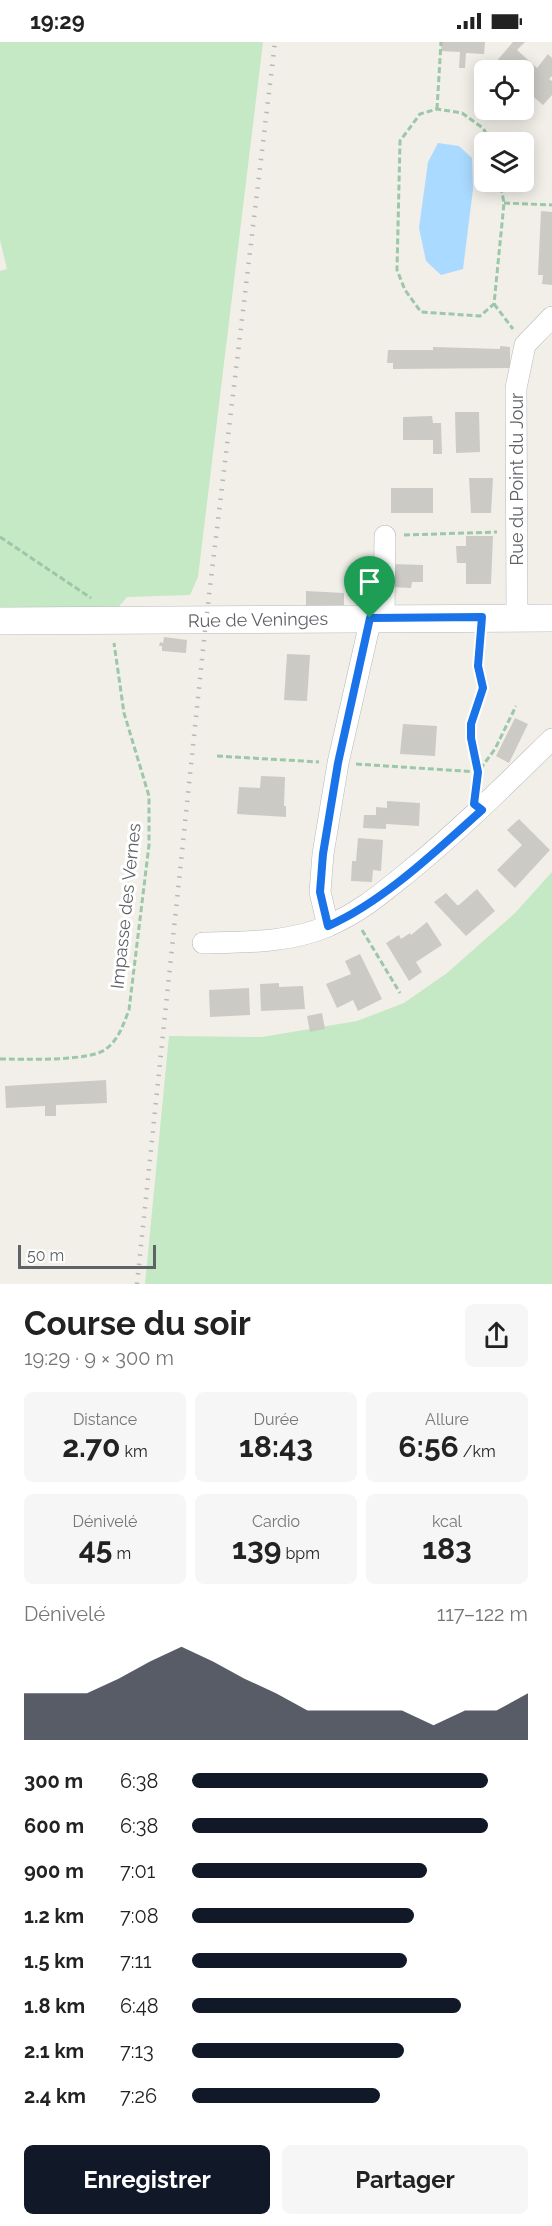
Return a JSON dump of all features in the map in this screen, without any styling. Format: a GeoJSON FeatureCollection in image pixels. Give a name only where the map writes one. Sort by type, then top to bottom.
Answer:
{"type":"FeatureCollection","features":[{"type":"Feature","properties":{"kind":"street"},"geometry":{"type":"LineString","coordinates":[[525,345],[552,317]]}},
{"type":"Feature","properties":{"kind":"street","name":"Rue du Point du Jour"},"geometry":{"type":"LineString","coordinates":[[518,617],[516,388],[525,345]]}},
{"type":"Feature","properties":{"kind":"street"},"geometry":{"type":"LineString","coordinates":[[328,926],[320,892],[323,854],[338,763],[377,618],[385,536]]}},
{"type":"Feature","properties":{"kind":"street","name":"Rue de Veninges"},"geometry":{"type":"LineString","coordinates":[[0,621],[552,618]]}},
{"type":"Feature","properties":{"kind":"street"},"geometry":{"type":"LineString","coordinates":[[202,943],[257,941],[308,934],[353,915],[446,842],[482,810],[552,739]]}},
{"type":"Feature","properties":{"kind":"path"},"geometry":{"type":"LineString","coordinates":[[436,109],[441,42]]}},
{"type":"Feature","properties":{"kind":"path"},"geometry":{"type":"LineString","coordinates":[[485,132],[462,113],[436,109],[420,114],[400,141],[397,270],[405,290],[421,312],[480,316],[494,304]]}},
{"type":"Feature","properties":{"kind":"path"},"geometry":{"type":"LineString","coordinates":[[502,192],[504,203],[494,304],[525,345]]}},
{"type":"Feature","properties":{"kind":"path"},"geometry":{"type":"LineString","coordinates":[[504,203],[552,205]]}},
{"type":"Feature","properties":{"kind":"path"},"geometry":{"type":"LineString","coordinates":[[385,536],[517,532]]}},
{"type":"Feature","properties":{"kind":"path"},"geometry":{"type":"LineString","coordinates":[[0,537],[100,604],[112,621]]}},
{"type":"Feature","properties":{"kind":"path"},"geometry":{"type":"LineString","coordinates":[[482,617],[478,666],[483,688],[471,731],[478,772],[474,804],[482,810]]}},
{"type":"Feature","properties":{"kind":"path","name":"Impasse des Vernes"},"geometry":{"type":"LineString","coordinates":[[0,1059],[86,1057],[104,1051],[119,1035],[129,1010],[149,845],[149,796],[124,713],[116,666],[112,621]]}},
{"type":"Feature","properties":{"kind":"path"},"geometry":{"type":"LineString","coordinates":[[478,772],[495,749],[516,706]]}},
{"type":"Feature","properties":{"kind":"path"},"geometry":{"type":"LineString","coordinates":[[217,756],[478,772]]}},
{"type":"Feature","properties":{"kind":"path"},"geometry":{"type":"LineString","coordinates":[[353,915],[400,993]]}},
{"type":"Feature","properties":{"kind":"green space"},"geometry":{"type":"Polygon","coordinates":[[[0,42],[263,42],[198,577],[190,595],[127,597],[115,611],[0,611],[0,271],[7,269],[0,240],[0,42]]]}},
{"type":"Feature","properties":{"kind":"green space"},"geometry":{"type":"Polygon","coordinates":[[[552,872],[552,1284],[145,1284],[169,1036],[262,1037],[357,1021],[404,1003],[447,973],[515,913],[552,872]]]}},
{"type":"Feature","properties":{"kind":"water"},"geometry":{"type":"Polygon","coordinates":[[[438,143],[459,146],[472,158],[473,189],[463,269],[441,275],[426,261],[419,228],[428,162],[438,143]]]}},
{"type":"Feature","properties":{"kind":"building"},"geometry":{"type":"Polygon","coordinates":[[[442,42],[485,42],[484,54],[466,53],[465,68],[459,68],[460,52],[441,51],[442,42]]]}},
{"type":"Feature","properties":{"kind":"building"},"geometry":{"type":"Polygon","coordinates":[[[513,42],[525,42],[517,50],[528,60],[498,60],[513,42]]]}},
{"type":"Feature","properties":{"kind":"building"},"geometry":{"type":"Polygon","coordinates":[[[548,54],[552,58],[552,76],[549,79],[552,81],[552,95],[543,105],[534,97],[534,65],[537,68],[548,54]]]}},
{"type":"Feature","properties":{"kind":"building"},"geometry":{"type":"Polygon","coordinates":[[[541,211],[552,212],[552,285],[542,284],[543,275],[538,275],[541,211]]]}},
{"type":"Feature","properties":{"kind":"building"},"geometry":{"type":"Polygon","coordinates":[[[500,346],[510,347],[510,368],[393,369],[393,363],[387,363],[388,350],[433,350],[433,347],[500,349],[500,346]]]}},
{"type":"Feature","properties":{"kind":"building"},"geometry":{"type":"Polygon","coordinates":[[[455,412],[479,412],[480,452],[456,453],[455,412]]]}},
{"type":"Feature","properties":{"kind":"building"},"geometry":{"type":"Polygon","coordinates":[[[432,416],[433,423],[441,423],[442,454],[433,454],[433,440],[403,440],[403,417],[432,416]]]}},
{"type":"Feature","properties":{"kind":"building"},"geometry":{"type":"Polygon","coordinates":[[[469,478],[493,478],[491,513],[471,513],[469,478]]]}},
{"type":"Feature","properties":{"kind":"building"},"geometry":{"type":"Polygon","coordinates":[[[391,488],[433,488],[433,513],[391,513],[391,488]]]}},
{"type":"Feature","properties":{"kind":"building"},"geometry":{"type":"Polygon","coordinates":[[[466,536],[493,536],[491,584],[466,584],[466,563],[457,563],[456,546],[466,546],[466,536]]]}},
{"type":"Feature","properties":{"kind":"building"},"geometry":{"type":"Polygon","coordinates":[[[391,564],[423,565],[423,582],[412,582],[411,588],[390,587],[391,564]]]}},
{"type":"Feature","properties":{"kind":"building"},"geometry":{"type":"Polygon","coordinates":[[[306,591],[344,593],[344,609],[306,610],[306,591]]]}},
{"type":"Feature","properties":{"kind":"building"},"geometry":{"type":"Polygon","coordinates":[[[164,637],[187,640],[186,653],[162,651],[162,646],[159,646],[160,642],[163,643],[164,637]]]}},
{"type":"Feature","properties":{"kind":"building"},"geometry":{"type":"Polygon","coordinates":[[[287,654],[310,655],[307,701],[284,700],[287,654]]]}},
{"type":"Feature","properties":{"kind":"building"},"geometry":{"type":"Polygon","coordinates":[[[515,718],[528,724],[509,763],[496,756],[515,718]]]}},
{"type":"Feature","properties":{"kind":"building"},"geometry":{"type":"Polygon","coordinates":[[[403,724],[437,726],[435,756],[400,754],[403,724]]]}},
{"type":"Feature","properties":{"kind":"building"},"geometry":{"type":"Polygon","coordinates":[[[261,776],[285,777],[286,817],[237,814],[239,787],[260,788],[261,776]]]}},
{"type":"Feature","properties":{"kind":"building"},"geometry":{"type":"Polygon","coordinates":[[[387,801],[420,803],[419,826],[386,824],[386,829],[363,828],[364,815],[376,815],[376,807],[387,808],[387,801]]]}},
{"type":"Feature","properties":{"kind":"building"},"geometry":{"type":"Polygon","coordinates":[[[519,819],[550,850],[515,888],[497,870],[522,845],[507,830],[519,819]]]}},
{"type":"Feature","properties":{"kind":"building"},"geometry":{"type":"Polygon","coordinates":[[[358,838],[383,840],[381,871],[373,870],[372,882],[351,881],[352,861],[356,861],[358,838]]]}},
{"type":"Feature","properties":{"kind":"building"},"geometry":{"type":"Polygon","coordinates":[[[477,889],[495,911],[466,936],[434,902],[446,893],[459,905],[477,889]]]}},
{"type":"Feature","properties":{"kind":"building"},"geometry":{"type":"Polygon","coordinates":[[[427,922],[442,945],[416,962],[422,972],[409,981],[386,943],[399,935],[401,939],[410,933],[411,935],[427,922]]]}},
{"type":"Feature","properties":{"kind":"building"},"geometry":{"type":"Polygon","coordinates":[[[360,954],[382,999],[358,1011],[353,1000],[337,1008],[326,984],[351,974],[345,961],[360,954]]]}},
{"type":"Feature","properties":{"kind":"building"},"geometry":{"type":"Polygon","coordinates":[[[279,983],[279,987],[303,986],[305,1009],[261,1011],[260,984],[279,983]]]}},
{"type":"Feature","properties":{"kind":"building"},"geometry":{"type":"Polygon","coordinates":[[[249,988],[250,1015],[210,1017],[209,990],[249,988]]]}},
{"type":"Feature","properties":{"kind":"building"},"geometry":{"type":"Polygon","coordinates":[[[322,1013],[325,1029],[310,1032],[307,1016],[322,1013]]]}},
{"type":"Feature","properties":{"kind":"building"},"geometry":{"type":"Polygon","coordinates":[[[106,1080],[107,1103],[56,1105],[56,1116],[45,1116],[45,1106],[6,1108],[5,1086],[106,1080]]]}},
{"type":"Feature","properties":{"kind":"railway"},"geometry":{"type":"LineString","coordinates":[[137,1284],[206,621],[275,42]]}},
{"type":"Feature","properties":{"kind":"route"},"geometry":{"type":"LineString","coordinates":[[482,617],[478,666],[483,688],[471,724],[471,738],[478,772],[474,804],[482,810],[446,842],[353,915],[328,926],[320,892],[323,854],[338,763],[370,618],[482,617]]}}]}
